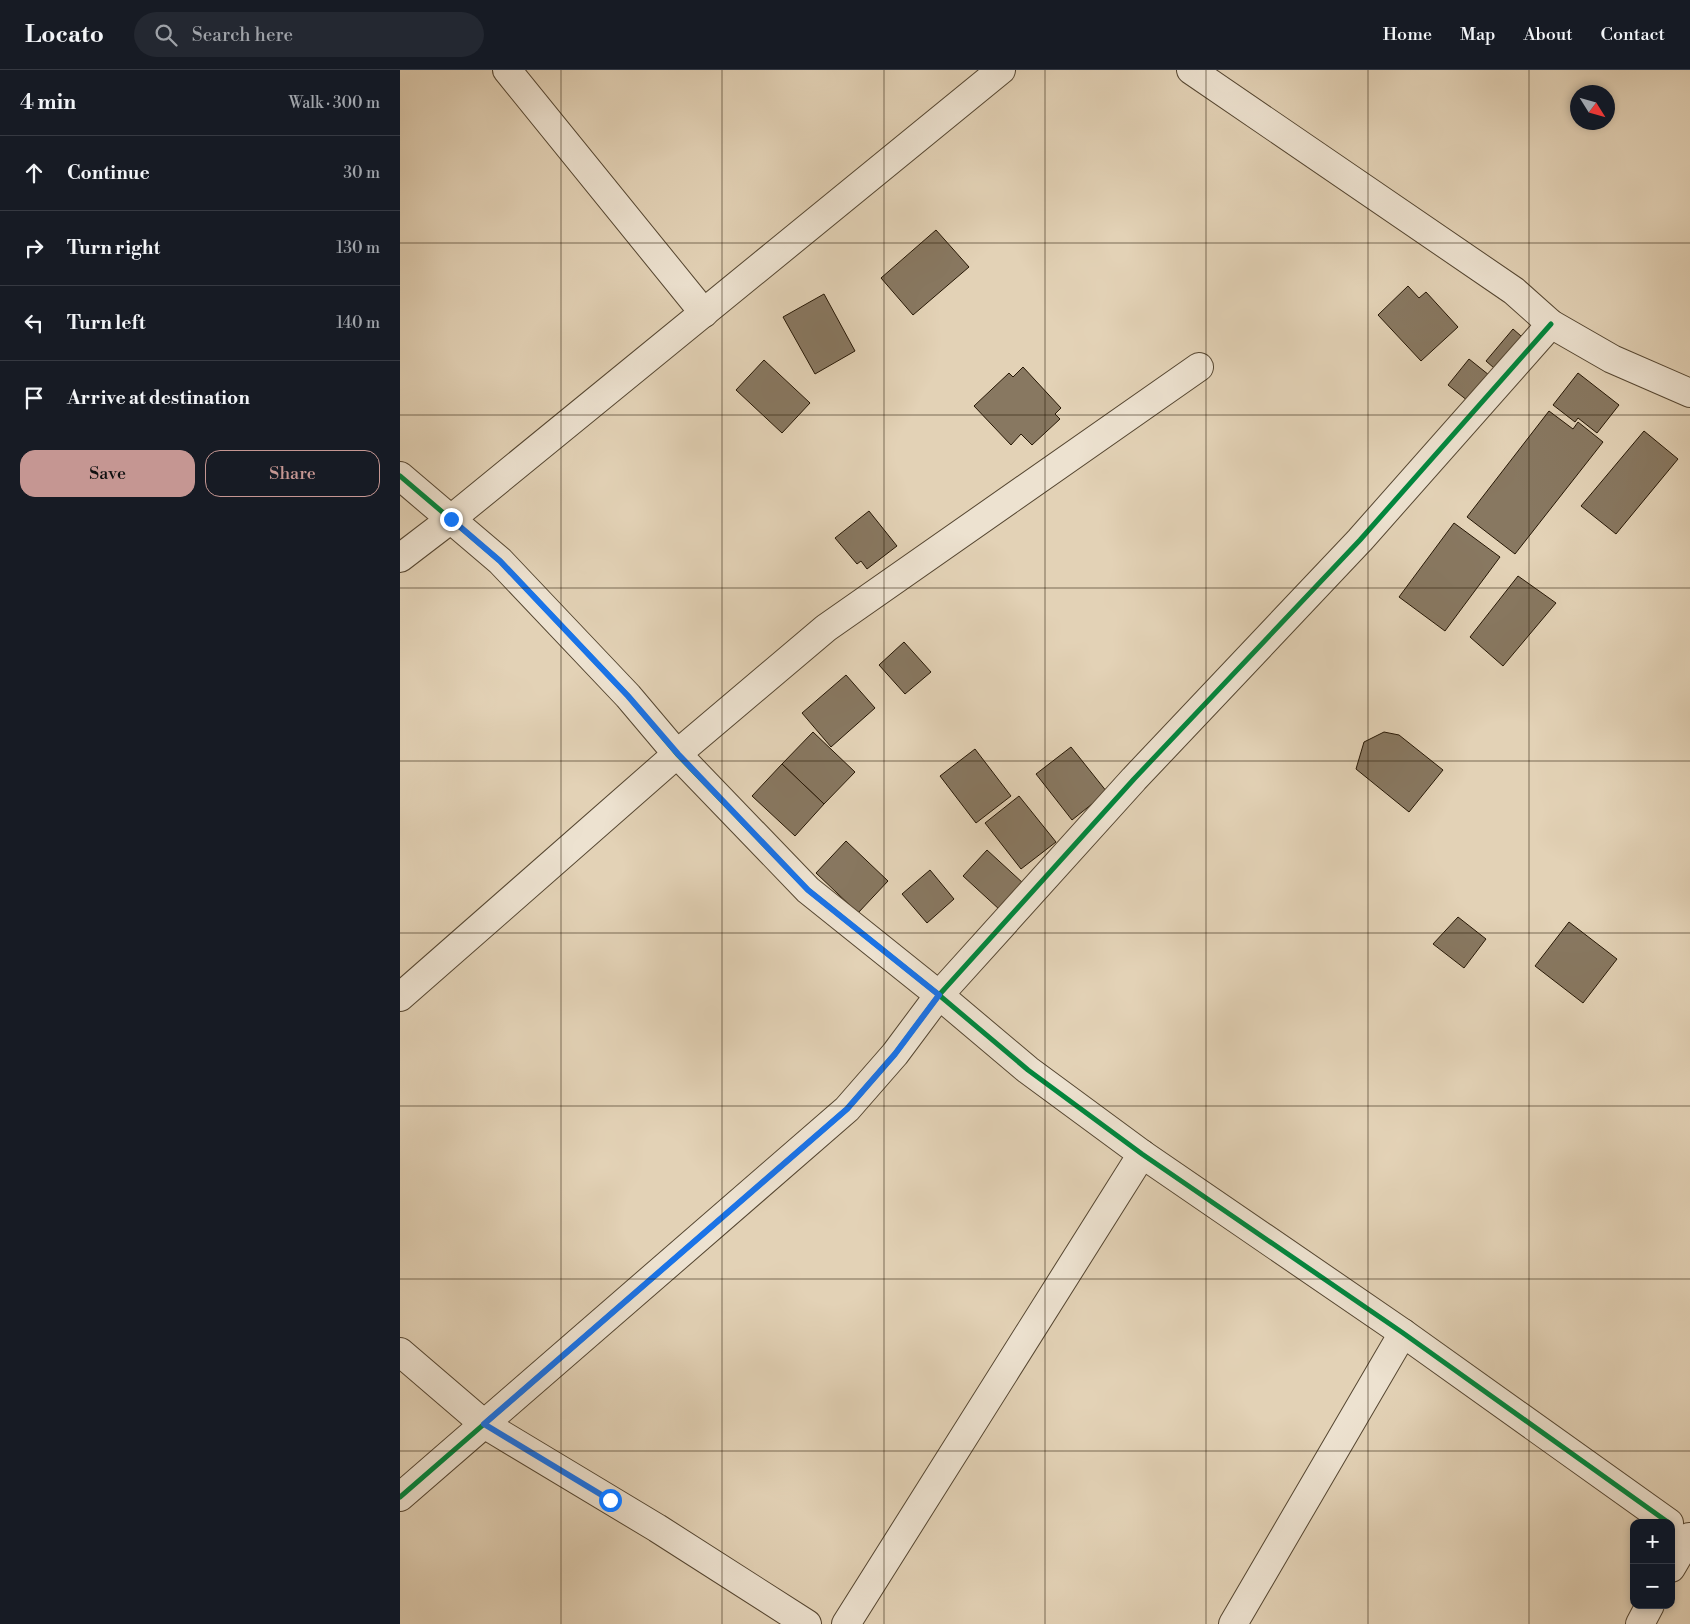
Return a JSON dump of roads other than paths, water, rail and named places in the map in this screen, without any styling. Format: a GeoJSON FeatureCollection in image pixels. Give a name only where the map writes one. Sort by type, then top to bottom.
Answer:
{"type":"FeatureCollection","features":[{"type":"Feature","properties":{"kind":"street"},"geometry":{"type":"LineString","coordinates":[[507,70],[704,312]]}},
{"type":"Feature","properties":{"kind":"street"},"geometry":{"type":"LineString","coordinates":[[400,558],[451,519],[1001,70]]}},
{"type":"Feature","properties":{"kind":"street"},"geometry":{"type":"LineString","coordinates":[[1191,70],[1306,151],[1514,292],[1551,324],[1612,359],[1690,393]]}},
{"type":"Feature","properties":{"kind":"street"},"geometry":{"type":"LineString","coordinates":[[400,1497],[847,1109],[895,1054],[939,995],[1134,779],[1360,540],[1551,324]]}},
{"type":"Feature","properties":{"kind":"street"},"geometry":{"type":"LineString","coordinates":[[400,996],[826,628],[1199,367]]}},
{"type":"Feature","properties":{"kind":"street"},"geometry":{"type":"LineString","coordinates":[[400,476],[500,561],[628,696],[678,754],[808,890],[939,995],[1028,1070],[1142,1154],[1403,1332],[1680,1530],[1672,1564]]}},
{"type":"Feature","properties":{"kind":"street"},"geometry":{"type":"LineString","coordinates":[[846,1624],[1142,1154]]}},
{"type":"Feature","properties":{"kind":"street"},"geometry":{"type":"LineString","coordinates":[[1233,1624],[1403,1332]]}},
{"type":"Feature","properties":{"kind":"street"},"geometry":{"type":"LineString","coordinates":[[400,1352],[484,1424],[657,1528],[807,1624]]}},
{"type":"Feature","properties":{"kind":"street"},"geometry":{"type":"LineString","coordinates":[[1640,1624],[1648,1609]]}}]}
